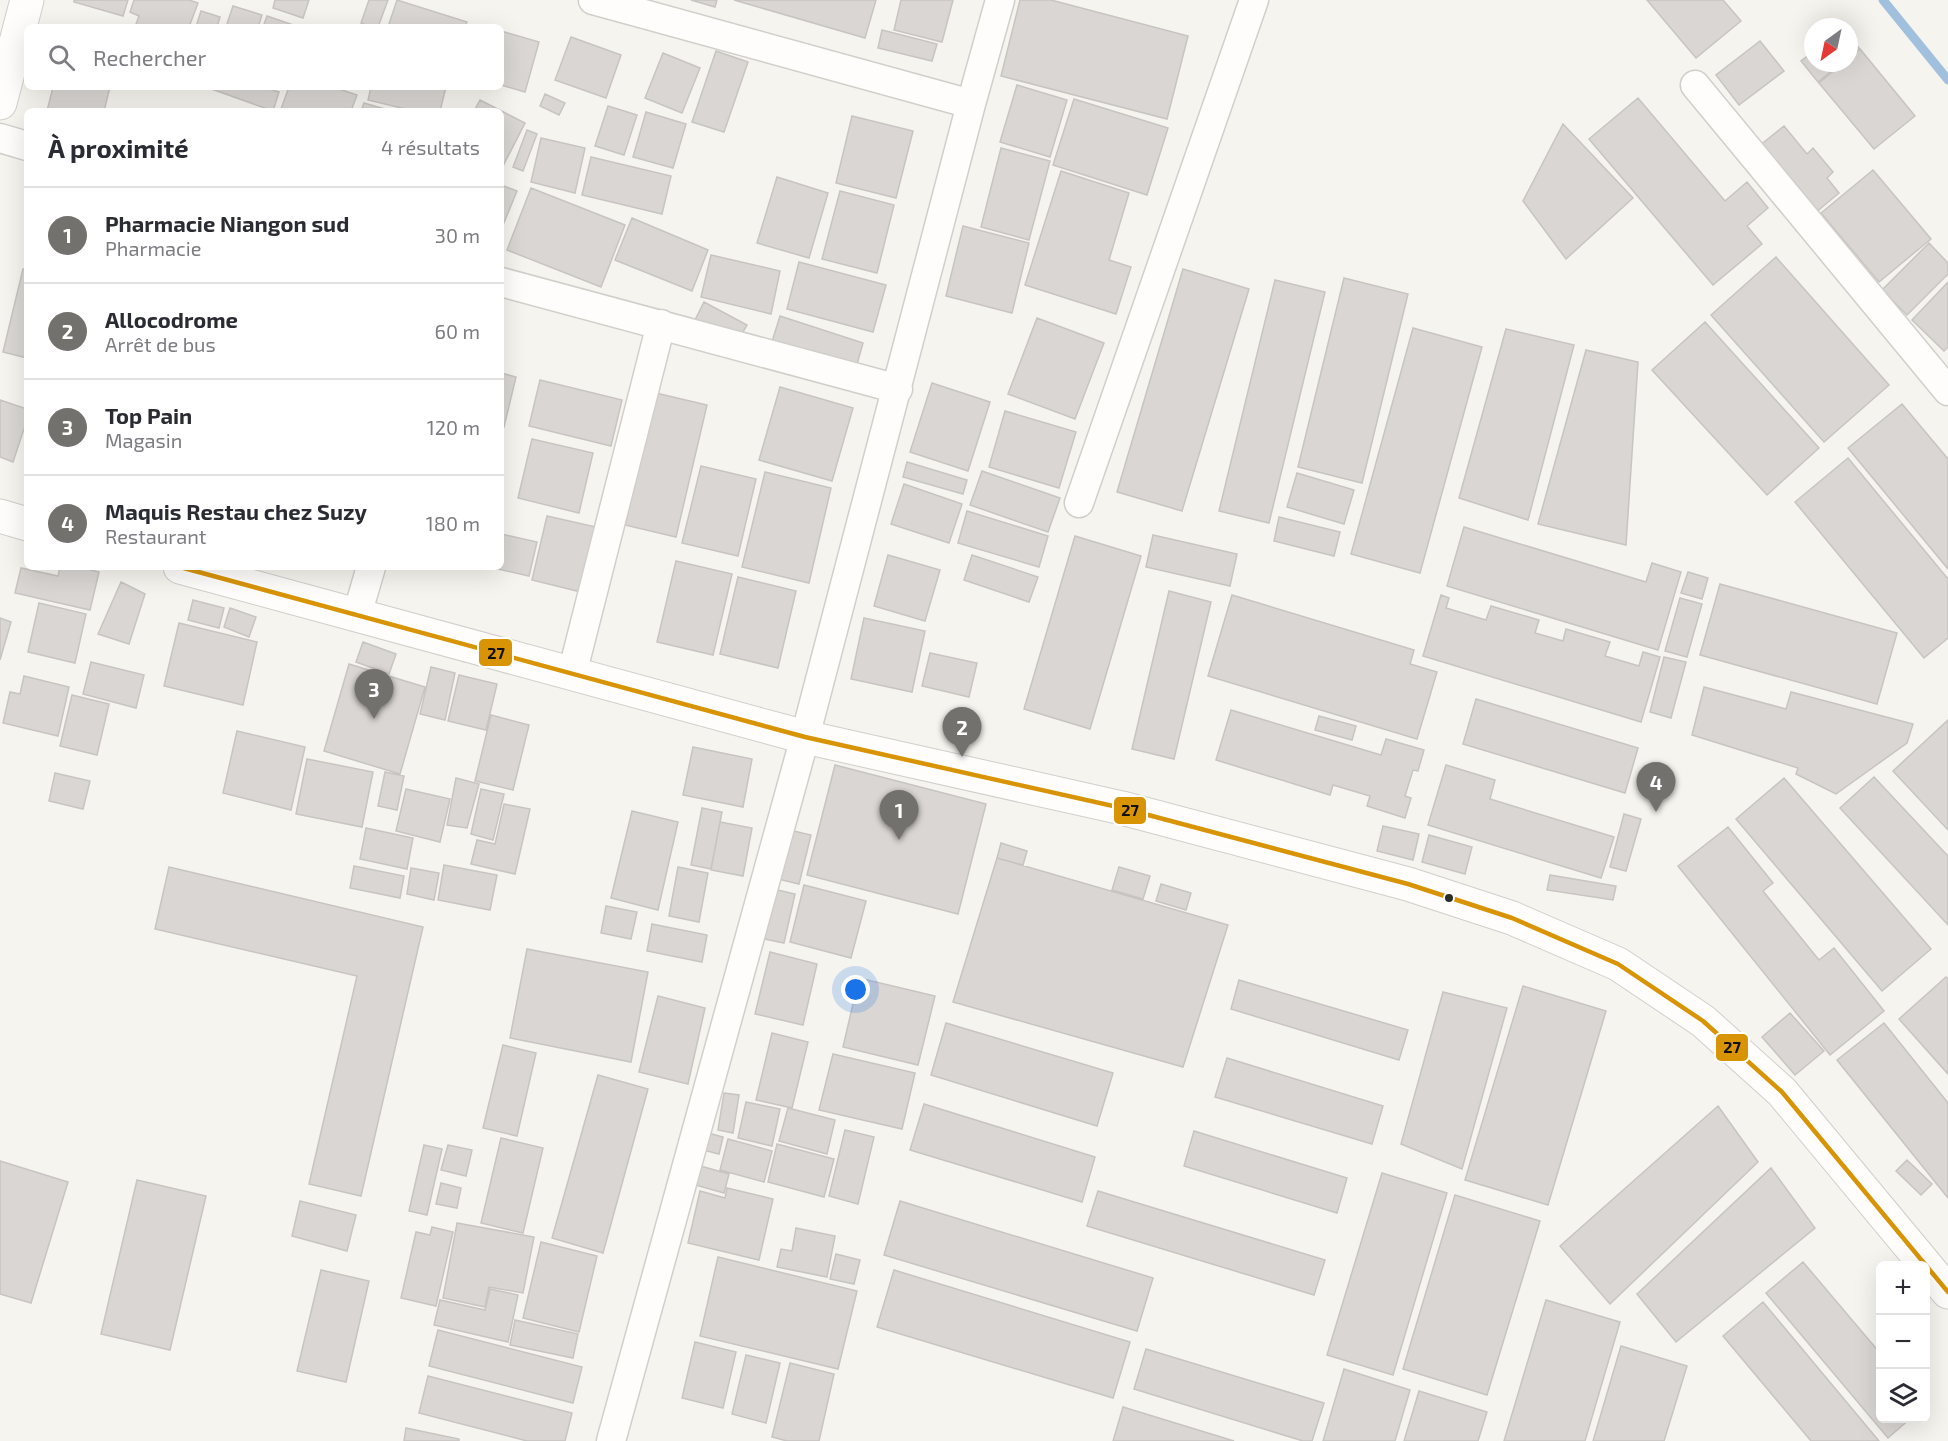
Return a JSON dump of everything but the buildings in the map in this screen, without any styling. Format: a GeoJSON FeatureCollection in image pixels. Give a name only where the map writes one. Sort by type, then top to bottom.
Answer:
{"type":"FeatureCollection","features":[{"type":"Feature","properties":{"kind":"street"},"geometry":{"type":"LineString","coordinates":[[0,103],[27,0]]}},
{"type":"Feature","properties":{"kind":"street"},"geometry":{"type":"LineString","coordinates":[[593,0],[971,104]]}},
{"type":"Feature","properties":{"kind":"street"},"geometry":{"type":"LineString","coordinates":[[610,1441],[806,738],[1000,0]]}},
{"type":"Feature","properties":{"kind":"street"},"geometry":{"type":"LineString","coordinates":[[1079,503],[1254,0]]}},
{"type":"Feature","properties":{"kind":"street"},"geometry":{"type":"LineString","coordinates":[[1695,85],[1948,391]]}},
{"type":"Feature","properties":{"kind":"street"},"geometry":{"type":"LineString","coordinates":[[0,138],[24,145]]}},
{"type":"Feature","properties":{"kind":"street"},"geometry":{"type":"LineString","coordinates":[[504,283],[898,388]]}},
{"type":"Feature","properties":{"kind":"street"},"geometry":{"type":"LineString","coordinates":[[572,674],[660,324]]}},
{"type":"Feature","properties":{"kind":"street"},"geometry":{"type":"LineString","coordinates":[[0,516],[24,523]]}},
{"type":"Feature","properties":{"kind":"street"},"geometry":{"type":"LineString","coordinates":[[191,570],[806,738],[1122,808],[1408,884],[1512,918],[1618,964],[1703,1021],[1782,1092],[1948,1292]]}},
{"type":"Feature","properties":{"kind":"street"},"geometry":{"type":"LineString","coordinates":[[357,615],[370,570]]}},
{"type":"Feature","properties":{"kind":"waterway"},"geometry":{"type":"LineString","coordinates":[[1883,0],[1948,80]]}},
{"type":"Feature","properties":{"kind":"transit line","name":"27"},"geometry":{"type":"LineString","coordinates":[[191,570],[805,737],[1122,808],[1408,884],[1512,918],[1618,964],[1703,1021],[1782,1092],[1948,1292]]}},
{"type":"Feature","properties":{"kind":"place","name":"Top Pain"},"geometry":{"type":"Point","coordinates":[374,719]}},
{"type":"Feature","properties":{"kind":"place","name":"Allocodrome"},"geometry":{"type":"Point","coordinates":[962,757]}},
{"type":"Feature","properties":{"kind":"place","name":"Maquis Restau chez Suzy"},"geometry":{"type":"Point","coordinates":[1656,812]}},
{"type":"Feature","properties":{"kind":"place","name":"Pharmacie Niangon sud"},"geometry":{"type":"Point","coordinates":[899,840]}}]}
